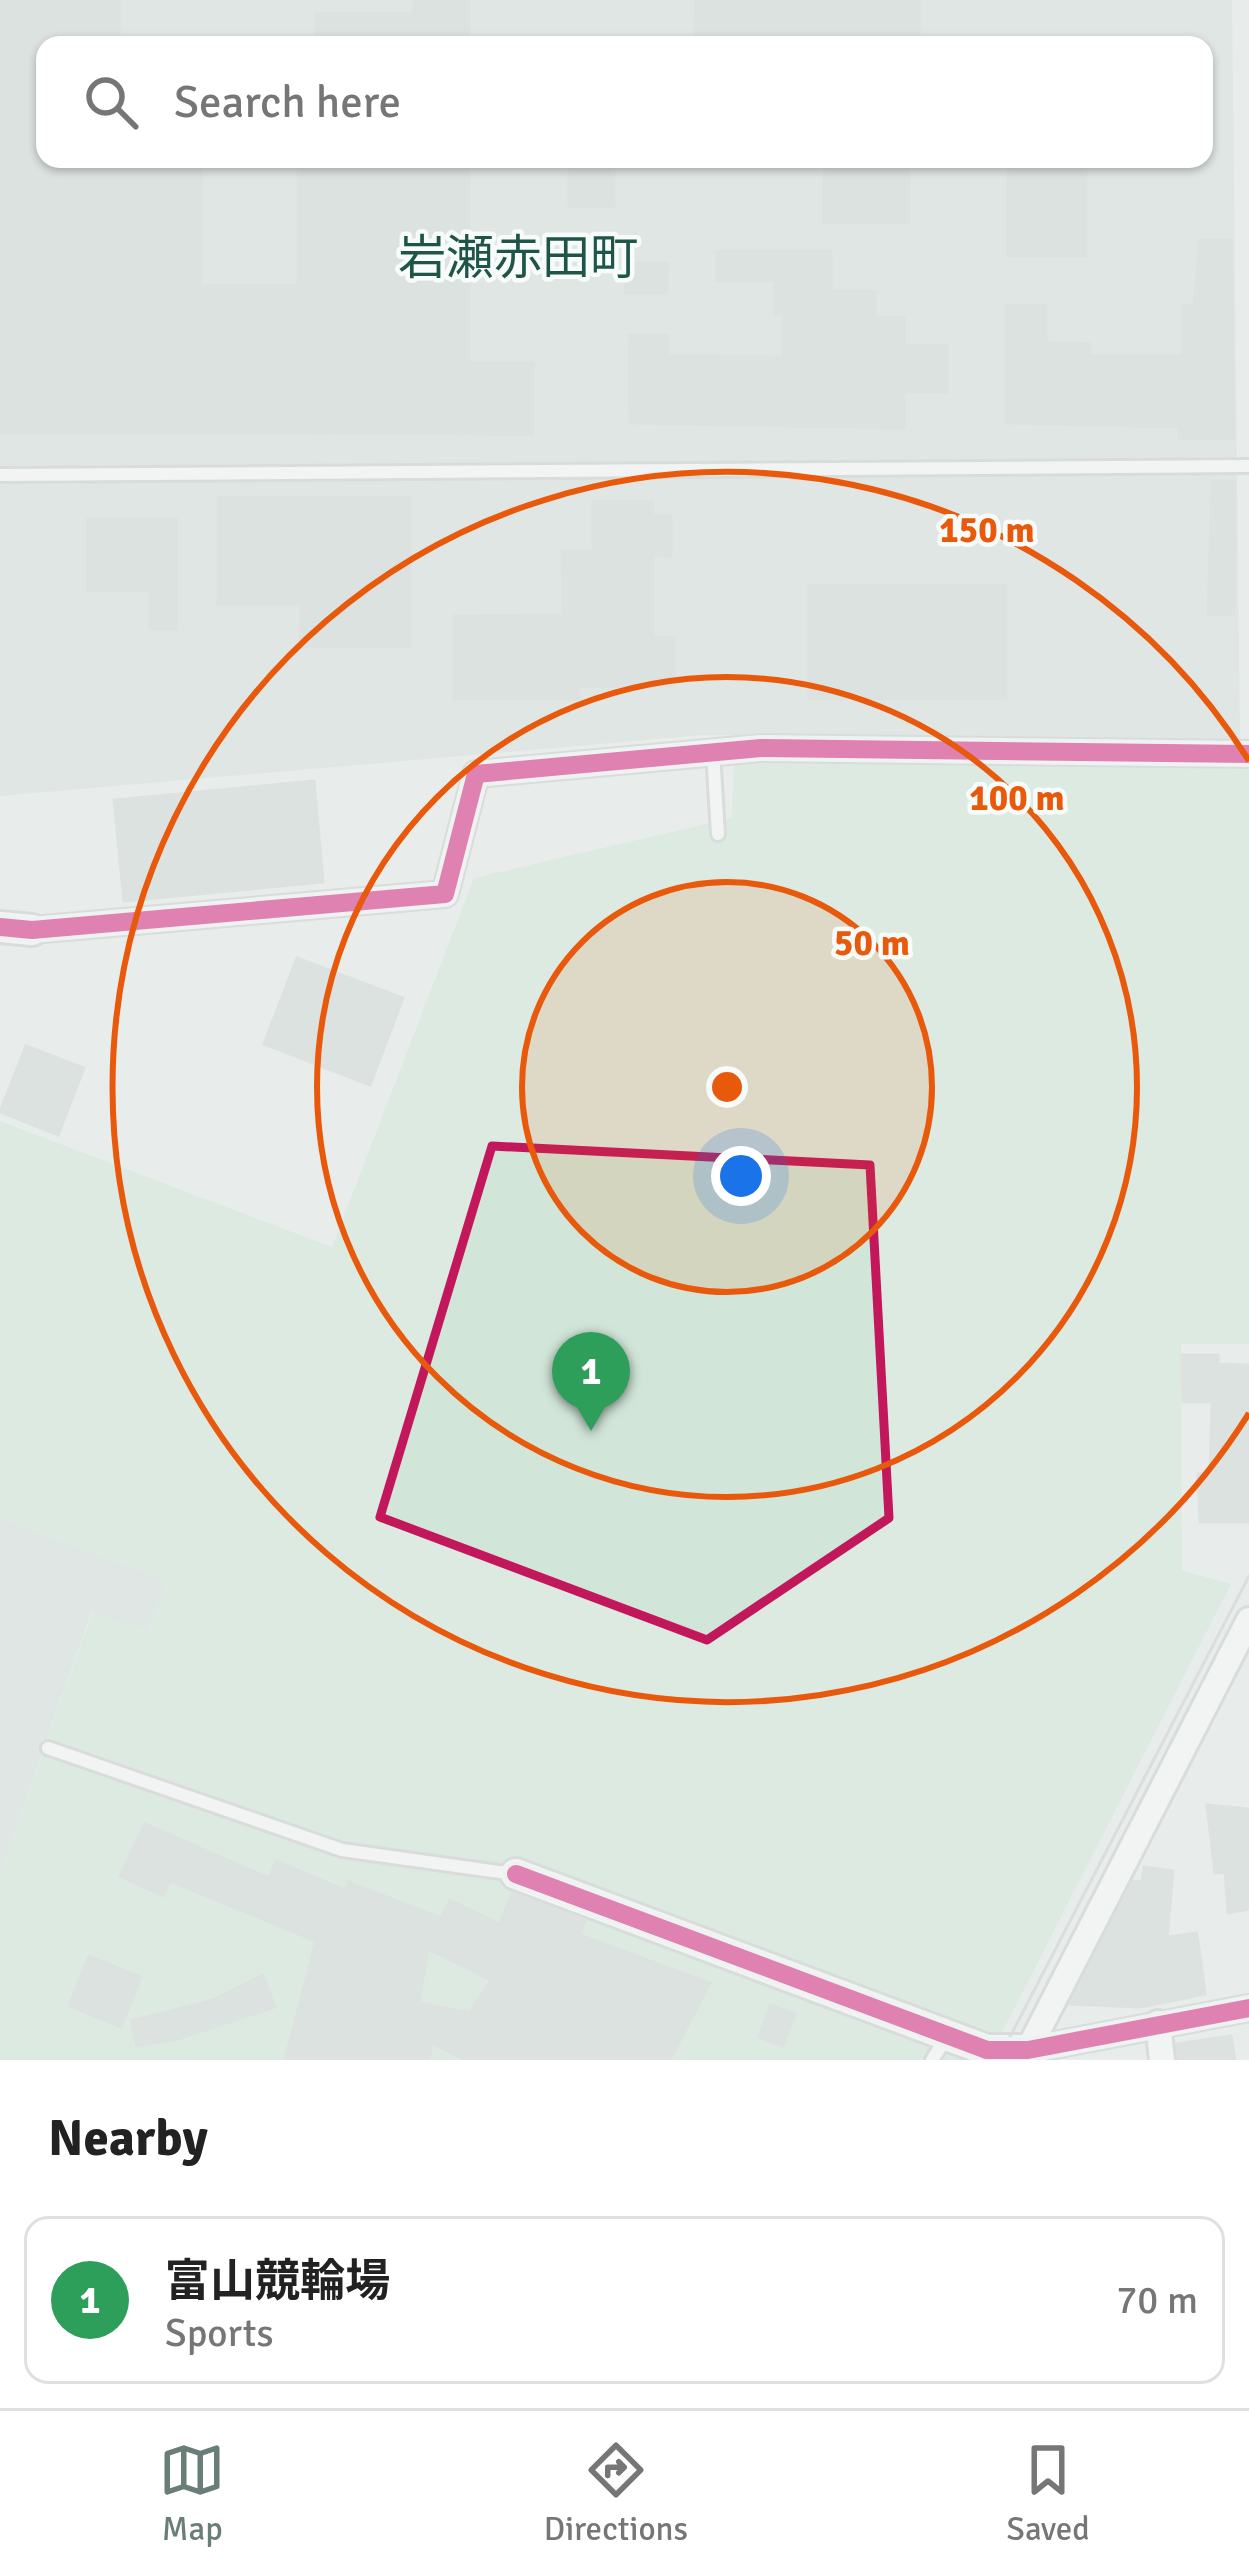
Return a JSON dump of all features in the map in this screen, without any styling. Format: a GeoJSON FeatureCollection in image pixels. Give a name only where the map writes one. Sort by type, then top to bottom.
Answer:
{"type":"FeatureCollection","features":[{"type":"Feature","properties":{"kind":"street"},"geometry":{"type":"LineString","coordinates":[[0,927],[32,930],[446,894],[476,774],[712,751],[1249,754]]}},
{"type":"Feature","properties":{"kind":"street"},"geometry":{"type":"LineString","coordinates":[[1025,2055],[1249,1620]]}},
{"type":"Feature","properties":{"kind":"street"},"geometry":{"type":"LineString","coordinates":[[516,1874],[940,2048],[1025,2055],[1158,2023],[1249,2008]]}},
{"type":"Feature","properties":{"kind":"street"},"geometry":{"type":"LineString","coordinates":[[1158,2023],[1162,2060]]}},
{"type":"Feature","properties":{"kind":"lane"},"geometry":{"type":"LineString","coordinates":[[0,475],[1249,466]]}},
{"type":"Feature","properties":{"kind":"lane"},"geometry":{"type":"LineString","coordinates":[[712,751],[718,834]]}},
{"type":"Feature","properties":{"kind":"lane"},"geometry":{"type":"LineString","coordinates":[[48,1748],[342,1850],[516,1874]]}},
{"type":"Feature","properties":{"kind":"highlighted area"},"geometry":{"type":"Polygon","coordinates":[[[492,1146],[870,1165],[889,1518],[707,1640],[380,1517],[492,1146]]]}},
{"type":"Feature","properties":{"kind":"shaded area"},"geometry":{"type":"Polygon","coordinates":[[[0,0],[1232,0],[1240,742],[704,735],[0,796],[0,0]]]}},
{"type":"Feature","properties":{"kind":"shaded area"},"geometry":{"type":"Polygon","coordinates":[[[0,1518],[168,1581],[148,1631],[91,1613],[0,1874],[0,1518]]]}},
{"type":"Feature","properties":{"kind":"green space"},"geometry":{"type":"Polygon","coordinates":[[[734,759],[1249,768],[1249,1344],[1181,1344],[1182,1570],[1231,1584],[988,2060],[0,2060],[0,1874],[92,1613],[148,1631],[168,1581],[0,1518],[0,1121],[332,1247],[474,878],[732,818],[734,759]]]}},
{"type":"Feature","properties":{"kind":"building"},"geometry":{"type":"Polygon","coordinates":[[[0,0],[119,0],[119,36],[36,36],[36,168],[201,168],[201,286],[298,285],[298,168],[469,168],[469,363],[533,363],[533,434],[0,433],[0,0]]]}},
{"type":"Feature","properties":{"kind":"building"},"geometry":{"type":"Polygon","coordinates":[[[414,0],[469,0],[469,36],[316,36],[316,14],[414,14],[414,0]]]}},
{"type":"Feature","properties":{"kind":"building"},"geometry":{"type":"Polygon","coordinates":[[[696,0],[919,0],[919,36],[695,36],[696,0]]]}},
{"type":"Feature","properties":{"kind":"building"},"geometry":{"type":"Polygon","coordinates":[[[569,168],[614,168],[614,206],[569,206],[569,168]]]}},
{"type":"Feature","properties":{"kind":"building"},"geometry":{"type":"Polygon","coordinates":[[[824,168],[909,168],[909,223],[824,223],[824,168]]]}},
{"type":"Feature","properties":{"kind":"building"},"geometry":{"type":"Polygon","coordinates":[[[1008,168],[1086,168],[1086,256],[1008,256],[1008,168]]]}},
{"type":"Feature","properties":{"kind":"building"},"geometry":{"type":"Polygon","coordinates":[[[1200,240],[1231,240],[1234,439],[1179,439],[1179,427],[1006,423],[1006,305],[1046,305],[1046,342],[1090,344],[1090,356],[1183,356],[1183,305],[1194,305],[1200,240]]]}},
{"type":"Feature","properties":{"kind":"building"},"geometry":{"type":"Polygon","coordinates":[[[717,251],[831,251],[831,291],[875,291],[875,318],[904,318],[904,346],[947,345],[947,392],[904,392],[904,428],[630,423],[629,335],[668,335],[668,356],[783,357],[783,314],[775,314],[775,281],[717,281],[717,251]]]}},
{"type":"Feature","properties":{"kind":"building"},"geometry":{"type":"Polygon","coordinates":[[[625,263],[668,263],[667,293],[625,293],[625,263]]]}},
{"type":"Feature","properties":{"kind":"building"},"geometry":{"type":"Polygon","coordinates":[[[1212,481],[1235,481],[1234,614],[1208,614],[1212,481]]]}},
{"type":"Feature","properties":{"kind":"building"},"geometry":{"type":"Polygon","coordinates":[[[218,497],[410,497],[410,647],[300,647],[301,604],[218,604],[218,497]]]}},
{"type":"Feature","properties":{"kind":"building"},"geometry":{"type":"Polygon","coordinates":[[[593,502],[653,502],[653,516],[671,516],[671,556],[653,555],[653,638],[674,638],[674,686],[579,687],[579,699],[454,699],[454,616],[563,615],[562,551],[593,551],[593,502]]]}},
{"type":"Feature","properties":{"kind":"building"},"geometry":{"type":"Polygon","coordinates":[[[88,519],[176,519],[176,629],[150,629],[150,590],[88,590],[88,519]]]}},
{"type":"Feature","properties":{"kind":"building"},"geometry":{"type":"Polygon","coordinates":[[[809,585],[1006,585],[1006,698],[809,699],[809,585]]]}},
{"type":"Feature","properties":{"kind":"building"},"geometry":{"type":"Polygon","coordinates":[[[314,781],[323,882],[124,901],[114,800],[314,781]]]}},
{"type":"Feature","properties":{"kind":"building"},"geometry":{"type":"Polygon","coordinates":[[[297,958],[403,998],[370,1085],[264,1044],[297,958]]]}},
{"type":"Feature","properties":{"kind":"building"},"geometry":{"type":"Polygon","coordinates":[[[26,1046],[84,1068],[58,1135],[0,1112],[26,1046]]]}},
{"type":"Feature","properties":{"kind":"building"},"geometry":{"type":"Polygon","coordinates":[[[1182,1355],[1218,1355],[1218,1364],[1249,1365],[1249,1522],[1200,1522],[1198,1474],[1210,1474],[1212,1402],[1183,1402],[1182,1355]]]}},
{"type":"Feature","properties":{"kind":"building"},"geometry":{"type":"Polygon","coordinates":[[[1207,1805],[1249,1809],[1249,1909],[1228,1913],[1225,1872],[1215,1873],[1207,1805]]]}},
{"type":"Feature","properties":{"kind":"building"},"geometry":{"type":"Polygon","coordinates":[[[145,1824],[269,1878],[276,1861],[345,1890],[348,1882],[441,1918],[450,1900],[500,1924],[512,1893],[585,1921],[580,1935],[710,1983],[670,2060],[465,2060],[432,2043],[429,2060],[285,2060],[316,1941],[170,1881],[163,1896],[120,1876],[145,1824]],[[428,1949],[419,2003],[470,2013],[491,1980],[428,1949]]]}},
{"type":"Feature","properties":{"kind":"building"},"geometry":{"type":"Polygon","coordinates":[[[1144,1867],[1173,1871],[1167,1937],[1197,1933],[1205,1994],[1141,2007],[1070,2004],[1133,1881],[1142,1882],[1144,1867]]]}},
{"type":"Feature","properties":{"kind":"building"},"geometry":{"type":"Polygon","coordinates":[[[89,1956],[141,1977],[121,2027],[69,2006],[89,1956]]]}},
{"type":"Feature","properties":{"kind":"building"},"geometry":{"type":"Polygon","coordinates":[[[263,1975],[275,2007],[178,2039],[137,2046],[131,2021],[213,2000],[263,1975]]]}},
{"type":"Feature","properties":{"kind":"building"},"geometry":{"type":"Polygon","coordinates":[[[770,2005],[795,2014],[783,2046],[759,2037],[770,2005]]]}},
{"type":"Feature","properties":{"kind":"building"},"geometry":{"type":"Polygon","coordinates":[[[1231,2036],[1235,2060],[1178,2060],[1177,2044],[1231,2036]]]}},
{"type":"Feature","properties":{"kind":"tram line"},"geometry":{"type":"LineString","coordinates":[[998,2060],[1249,1576]]}},
{"type":"Feature","properties":{"kind":"cycle path"},"geometry":{"type":"LineString","coordinates":[[0,927],[32,930],[445,894],[476,774],[761,748],[1249,754]]}},
{"type":"Feature","properties":{"kind":"cycle path"},"geometry":{"type":"LineString","coordinates":[[516,1874],[987,2050],[1028,2050],[1249,2008]]}},
{"type":"Feature","properties":{"kind":"place","name":"富山競輪場"},"geometry":{"type":"Point","coordinates":[591,1431]}},
{"type":"Feature","properties":{"kind":"district","name":"岩瀬赤田町"},"geometry":{"type":"Point","coordinates":[518,258]}}]}
